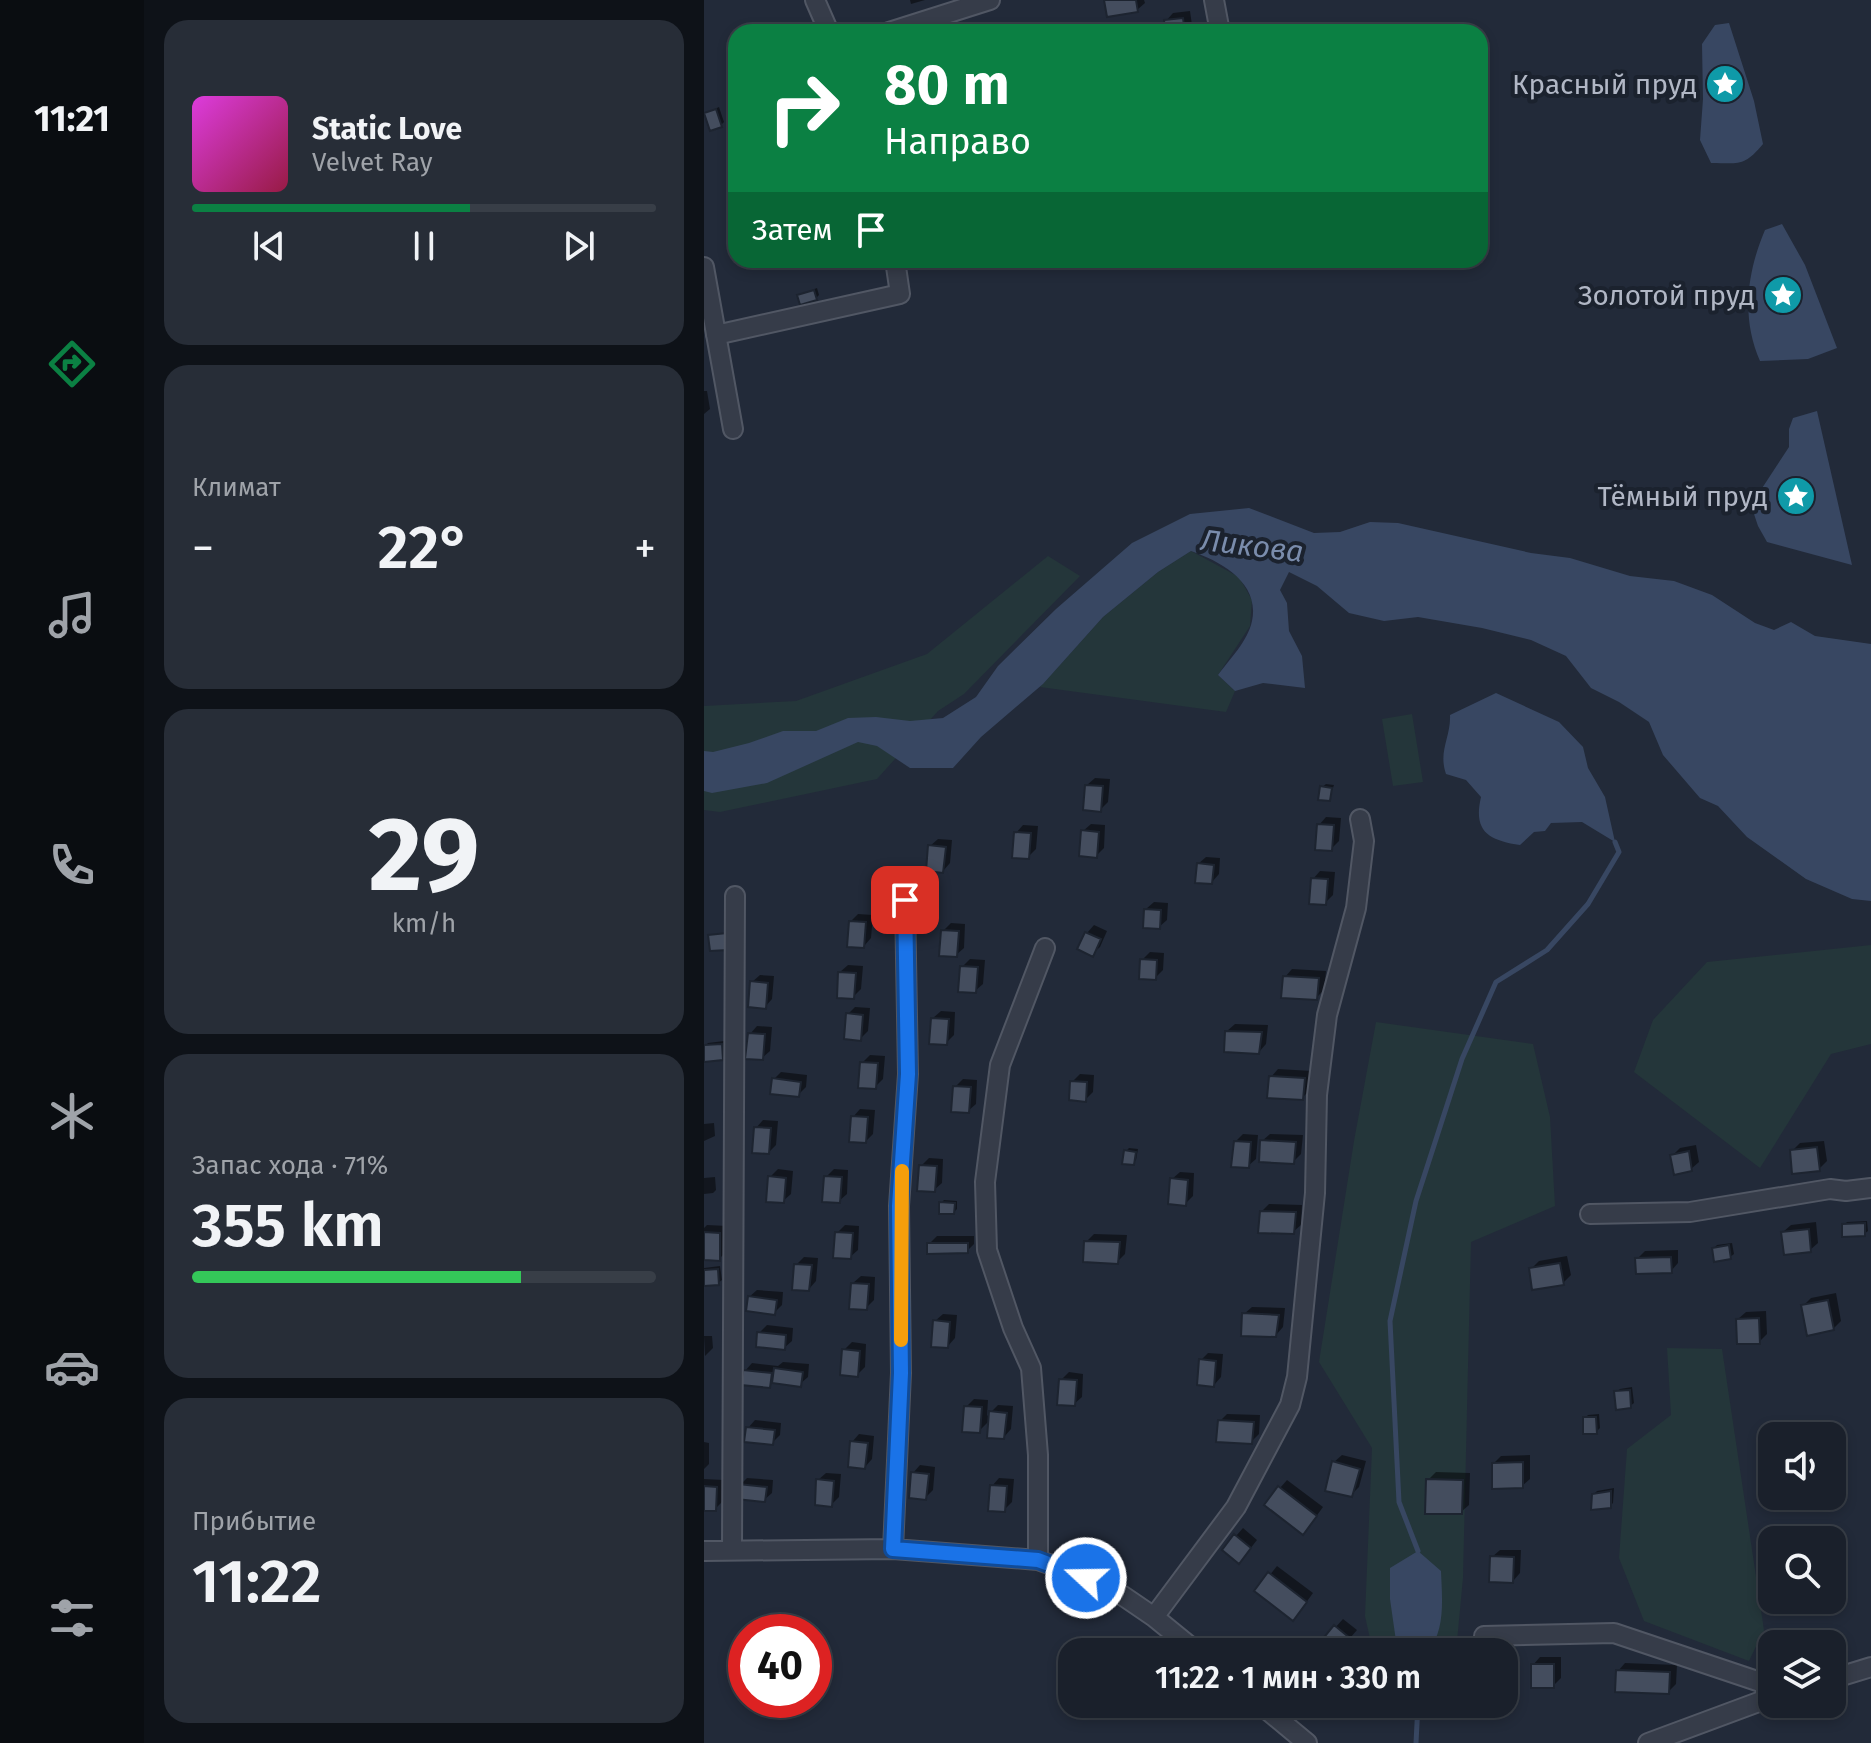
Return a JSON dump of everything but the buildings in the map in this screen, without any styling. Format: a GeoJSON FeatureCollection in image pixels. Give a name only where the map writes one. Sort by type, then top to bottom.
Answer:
{"type":"FeatureCollection","features":[{"type":"Feature","properties":{"kind":"street"},"geometry":{"type":"LineString","coordinates":[[815,0],[826,24]]}},
{"type":"Feature","properties":{"kind":"street"},"geometry":{"type":"LineString","coordinates":[[914,24],[990,0]]}},
{"type":"Feature","properties":{"kind":"street"},"geometry":{"type":"LineString","coordinates":[[1214,0],[1218,24]]}},
{"type":"Feature","properties":{"kind":"street"},"geometry":{"type":"LineString","coordinates":[[704,267],[733,429]]}},
{"type":"Feature","properties":{"kind":"street"},"geometry":{"type":"LineString","coordinates":[[716,335],[900,294],[896,268]]}},
{"type":"Feature","properties":{"kind":"street"},"geometry":{"type":"LineString","coordinates":[[1154,1617],[1236,1507],[1290,1405],[1297,1377],[1315,1193],[1317,1095],[1327,1015],[1356,908],[1364,841],[1360,819]]}},
{"type":"Feature","properties":{"kind":"street"},"geometry":{"type":"LineString","coordinates":[[732,1548],[735,896]]}},
{"type":"Feature","properties":{"kind":"street"},"geometry":{"type":"LineString","coordinates":[[893,1549],[901,1373],[899,1206],[908,1074],[905,900]]}},
{"type":"Feature","properties":{"kind":"street"},"geometry":{"type":"LineString","coordinates":[[1038,1560],[1038,1455],[1031,1368],[1013,1328],[987,1250],[985,1182],[1000,1065],[1045,948]]}},
{"type":"Feature","properties":{"kind":"street"},"geometry":{"type":"LineString","coordinates":[[1590,1214],[1690,1212],[1830,1189],[1871,1188]]}},
{"type":"Feature","properties":{"kind":"street"},"geometry":{"type":"LineString","coordinates":[[704,1551],[732,1548],[893,1549],[1038,1560],[1110,1587],[1180,1638]]}},
{"type":"Feature","properties":{"kind":"street"},"geometry":{"type":"LineString","coordinates":[[1484,1636],[1614,1633],[1758,1681]]}},
{"type":"Feature","properties":{"kind":"street"},"geometry":{"type":"LineString","coordinates":[[1846,1675],[1871,1667]]}},
{"type":"Feature","properties":{"kind":"street"},"geometry":{"type":"LineString","coordinates":[[1648,1743],[1758,1702]]}},
{"type":"Feature","properties":{"kind":"street"},"geometry":{"type":"LineString","coordinates":[[1277,1718],[1307,1743]]}},
{"type":"Feature","properties":{"kind":"shaded area"},"geometry":{"type":"Polygon","coordinates":[[[1191,551],[1239,577],[1252,600],[1250,626],[1218,675],[1235,691],[1226,712],[1040,687],[1103,617],[1158,572],[1191,551]]]}},
{"type":"Feature","properties":{"kind":"shaded area"},"geometry":{"type":"Polygon","coordinates":[[[1048,556],[1080,576],[964,694],[938,711],[877,779],[720,812],[704,810],[704,706],[796,701],[927,654],[1048,556]]]}},
{"type":"Feature","properties":{"kind":"shaded area"},"geometry":{"type":"Polygon","coordinates":[[[1412,714],[1423,782],[1393,786],[1382,719],[1412,714]]]}},
{"type":"Feature","properties":{"kind":"shaded area"},"geometry":{"type":"Polygon","coordinates":[[[1871,945],[1871,1044],[1831,1054],[1760,1168],[1634,1072],[1653,1020],[1707,962],[1871,945]]]}},
{"type":"Feature","properties":{"kind":"shaded area"},"geometry":{"type":"Polygon","coordinates":[[[1376,1022],[1533,1044],[1550,1117],[1555,1206],[1471,1242],[1463,1578],[1457,1638],[1370,1638],[1365,1616],[1372,1448],[1319,1362],[1376,1022]]]}},
{"type":"Feature","properties":{"kind":"shaded area"},"geometry":{"type":"Polygon","coordinates":[[[1667,1348],[1722,1349],[1758,1590],[1758,1614],[1762,1614],[1764,1630],[1758,1630],[1758,1642],[1749,1661],[1644,1621],[1619,1558],[1627,1449],[1671,1415],[1667,1348]]]}},
{"type":"Feature","properties":{"kind":"water","name":"Красный пруд"},"geometry":{"type":"Polygon","coordinates":[[[1729,23],[1754,101],[1763,144],[1746,160],[1711,163],[1700,140],[1702,44],[1715,25],[1729,23]]]}},
{"type":"Feature","properties":{"kind":"water","name":"Золотой пруд"},"geometry":{"type":"Polygon","coordinates":[[[1782,224],[1805,265],[1837,348],[1808,359],[1760,361],[1748,312],[1750,279],[1765,230],[1782,224]]]}},
{"type":"Feature","properties":{"kind":"water","name":"Тёмный пруд"},"geometry":{"type":"Polygon","coordinates":[[[1817,411],[1852,565],[1767,542],[1751,505],[1789,447],[1789,429],[1793,418],[1817,411]]]}},
{"type":"Feature","properties":{"kind":"water","name":"Ликова"},"geometry":{"type":"Polygon","coordinates":[[[1249,508],[1314,533],[1340,532],[1370,522],[1398,523],[1531,553],[1570,558],[1630,576],[1674,581],[1712,595],[1755,623],[1774,630],[1791,622],[1815,636],[1871,644],[1871,901],[1852,899],[1806,879],[1747,837],[1718,806],[1700,798],[1663,755],[1649,722],[1591,688],[1566,656],[1531,640],[1418,617],[1384,621],[1349,613],[1317,586],[1289,572],[1280,590],[1287,603],[1289,631],[1302,656],[1305,688],[1263,683],[1235,691],[1218,675],[1250,628],[1253,608],[1250,596],[1244,585],[1226,568],[1191,551],[1158,572],[1103,617],[1043,684],[981,737],[953,768],[910,768],[877,746],[858,742],[767,783],[712,793],[704,791],[704,751],[713,752],[749,743],[783,731],[816,731],[848,718],[910,721],[943,718],[976,697],[998,666],[1056,609],[1132,543],[1190,514],[1249,508]]]}},
{"type":"Feature","properties":{"kind":"water"},"geometry":{"type":"Polygon","coordinates":[[[1496,693],[1559,722],[1583,747],[1588,768],[1605,797],[1615,842],[1582,822],[1551,823],[1545,831],[1534,832],[1520,845],[1491,837],[1481,826],[1481,797],[1466,780],[1446,774],[1443,758],[1450,715],[1496,693]]]}},
{"type":"Feature","properties":{"kind":"water"},"geometry":{"type":"Polygon","coordinates":[[[1418,1551],[1441,1571],[1442,1603],[1435,1638],[1396,1638],[1390,1599],[1390,1568],[1418,1551]]]}},
{"type":"Feature","properties":{"kind":"waterway"},"geometry":{"type":"LineString","coordinates":[[1418,1551],[1399,1502],[1390,1321],[1416,1201],[1462,1059],[1496,982],[1547,950],[1588,904],[1619,852],[1615,842]]}},
{"type":"Feature","properties":{"kind":"waterway"},"geometry":{"type":"LineString","coordinates":[[1416,1743],[1417,1718]]}},
{"type":"Feature","properties":{"kind":"slow traffic"},"geometry":{"type":"LineString","coordinates":[[901,1340],[899,1206],[902,1171]]}},
{"type":"Feature","properties":{"kind":"place","name":"Красный пруд"},"geometry":{"type":"Point","coordinates":[1725,84]}},
{"type":"Feature","properties":{"kind":"place","name":"Золотой пруд"},"geometry":{"type":"Point","coordinates":[1783,295]}},
{"type":"Feature","properties":{"kind":"place","name":"Тёмный пруд"},"geometry":{"type":"Point","coordinates":[1796,496]}},
{"type":"Feature","properties":{"kind":"route"},"geometry":{"type":"LineString","coordinates":[[905,900],[908,1074],[899,1206],[901,1373],[893,1549],[1038,1560],[1086,1578]]}}]}
